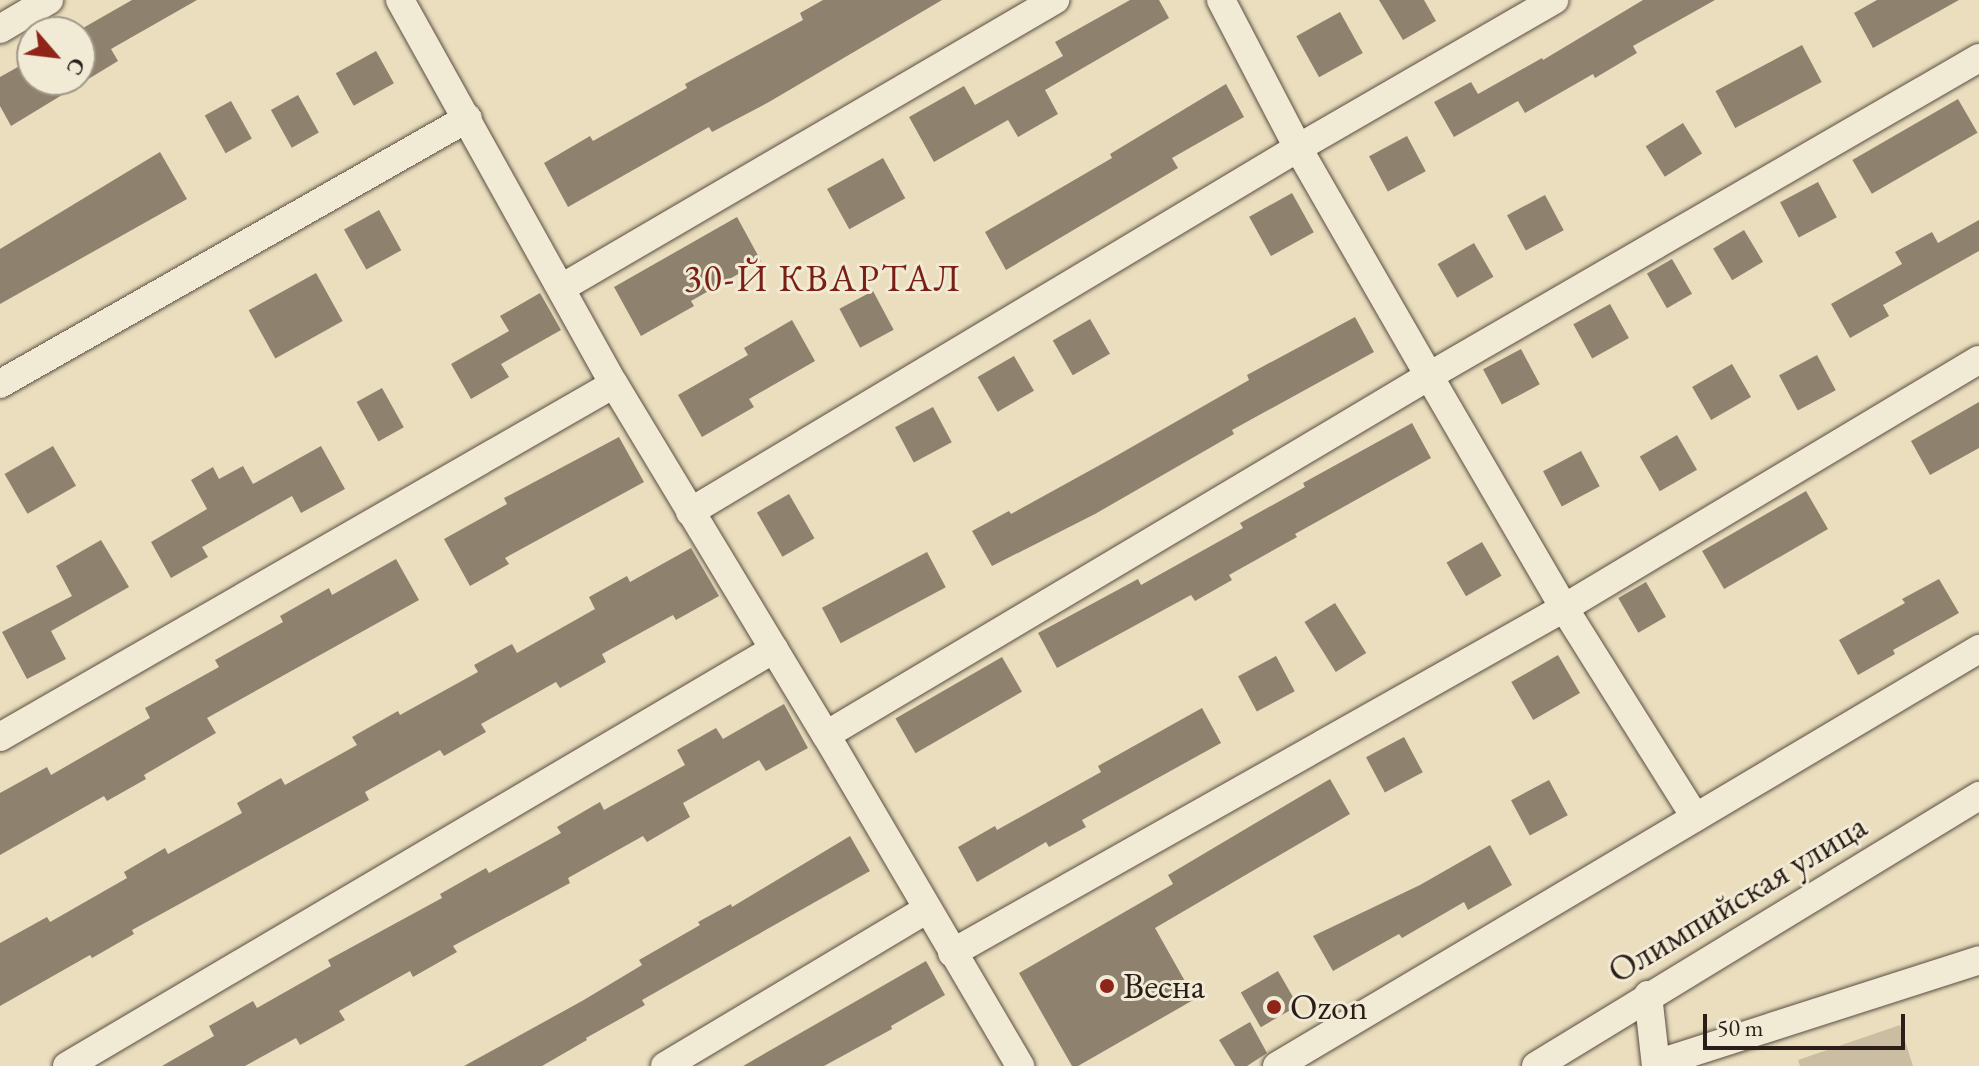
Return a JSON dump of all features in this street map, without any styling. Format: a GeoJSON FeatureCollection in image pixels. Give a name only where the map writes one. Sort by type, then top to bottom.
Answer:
{"type":"FeatureCollection","features":[{"type":"Feature","properties":{"kind":"street"},"geometry":{"type":"LineString","coordinates":[[0,29],[49,0]]}},
{"type":"Feature","properties":{"kind":"street"},"geometry":{"type":"LineString","coordinates":[[400,0],[563,287],[614,384],[826,735],[1020,1066]]}},
{"type":"Feature","properties":{"kind":"street"},"geometry":{"type":"LineString","coordinates":[[563,287],[1055,0]]}},
{"type":"Feature","properties":{"kind":"street"},"geometry":{"type":"LineString","coordinates":[[1221,0],[1298,148],[1429,376],[1564,608],[1695,817]]}},
{"type":"Feature","properties":{"kind":"street"},"geometry":{"type":"LineString","coordinates":[[690,512],[1298,148],[1554,0]]}},
{"type":"Feature","properties":{"kind":"street"},"geometry":{"type":"LineString","coordinates":[[826,735],[1429,376],[1979,58]]}},
{"type":"Feature","properties":{"kind":"street"},"geometry":{"type":"LineString","coordinates":[[0,384],[468,118]]}},
{"type":"Feature","properties":{"kind":"street"},"geometry":{"type":"LineString","coordinates":[[952,953],[1564,608],[1979,360]]}},
{"type":"Feature","properties":{"kind":"street"},"geometry":{"type":"LineString","coordinates":[[0,737],[614,384]]}},
{"type":"Feature","properties":{"kind":"street"},"geometry":{"type":"LineString","coordinates":[[67,1066],[774,649]]}},
{"type":"Feature","properties":{"kind":"street"},"geometry":{"type":"LineString","coordinates":[[1277,1066],[1979,649]]}},
{"type":"Feature","properties":{"kind":"street","name":"Олимпийская улица"},"geometry":{"type":"LineString","coordinates":[[1536,1066],[1979,796]]}},
{"type":"Feature","properties":{"kind":"street"},"geometry":{"type":"LineString","coordinates":[[665,1066],[926,910]]}},
{"type":"Feature","properties":{"kind":"street"},"geometry":{"type":"LineString","coordinates":[[1648,995],[1656,1065],[1979,960]]}},
{"type":"Feature","properties":{"kind":"shaded area"},"geometry":{"type":"Polygon","coordinates":[[[1900,1025],[1913,1066],[1800,1066],[1798,1060],[1900,1025]]]}},
{"type":"Feature","properties":{"kind":"building"},"geometry":{"type":"Polygon","coordinates":[[[132,0],[197,0],[111,49],[118,61],[96,74],[96,21],[132,0]]]}},
{"type":"Feature","properties":{"kind":"building"},"geometry":{"type":"Polygon","coordinates":[[[823,0],[942,0],[769,102],[712,132],[709,127],[568,207],[544,163],[590,136],[593,141],[687,88],[685,84],[803,20],[800,13],[823,0]]]}},
{"type":"Feature","properties":{"kind":"building"},"geometry":{"type":"Polygon","coordinates":[[[1130,0],[1159,0],[1169,18],[1045,90],[1058,114],[1018,137],[1008,120],[934,162],[909,117],[964,86],[975,105],[1063,56],[1055,42],[1130,0]]]}},
{"type":"Feature","properties":{"kind":"building"},"geometry":{"type":"Polygon","coordinates":[[[1379,0],[1424,0],[1436,21],[1403,40],[1379,0]]]}},
{"type":"Feature","properties":{"kind":"building"},"geometry":{"type":"Polygon","coordinates":[[[1643,0],[1715,0],[1633,46],[1637,53],[1595,78],[1593,74],[1525,113],[1518,101],[1454,137],[1434,102],[1471,82],[1478,94],[1543,60],[1643,0]]]}},
{"type":"Feature","properties":{"kind":"building"},"geometry":{"type":"Polygon","coordinates":[[[1877,0],[1959,0],[1873,48],[1854,13],[1877,0]]]}},
{"type":"Feature","properties":{"kind":"building"},"geometry":{"type":"Polygon","coordinates":[[[1340,12],[1363,53],[1319,77],[1296,36],[1340,12]]]}},
{"type":"Feature","properties":{"kind":"building"},"geometry":{"type":"Polygon","coordinates":[[[1802,45],[1822,82],[1735,128],[1715,91],[1802,45]]]}},
{"type":"Feature","properties":{"kind":"building"},"geometry":{"type":"Polygon","coordinates":[[[376,51],[394,83],[354,106],[336,73],[376,51]]]}},
{"type":"Feature","properties":{"kind":"building"},"geometry":{"type":"Polygon","coordinates":[[[16,68],[16,96],[60,96],[11,126],[0,106],[0,77],[16,68]]]}},
{"type":"Feature","properties":{"kind":"building"},"geometry":{"type":"Polygon","coordinates":[[[1226,84],[1244,117],[1172,158],[1178,168],[1006,270],[985,232],[1112,158],[1110,154],[1226,84]]]}},
{"type":"Feature","properties":{"kind":"building"},"geometry":{"type":"Polygon","coordinates":[[[298,95],[319,133],[292,148],[271,110],[298,95]]]}},
{"type":"Feature","properties":{"kind":"building"},"geometry":{"type":"Polygon","coordinates":[[[1958,99],[1978,133],[1872,194],[1852,160],[1958,99]]]}},
{"type":"Feature","properties":{"kind":"building"},"geometry":{"type":"Polygon","coordinates":[[[231,101],[252,139],[226,153],[205,116],[231,101]]]}},
{"type":"Feature","properties":{"kind":"building"},"geometry":{"type":"Polygon","coordinates":[[[1683,123],[1702,154],[1665,177],[1646,146],[1683,123]]]}},
{"type":"Feature","properties":{"kind":"building"},"geometry":{"type":"Polygon","coordinates":[[[1407,136],[1426,171],[1388,192],[1369,156],[1407,136]]]}},
{"type":"Feature","properties":{"kind":"building"},"geometry":{"type":"Polygon","coordinates":[[[160,152],[187,199],[0,304],[0,249],[160,152]]]}},
{"type":"Feature","properties":{"kind":"building"},"geometry":{"type":"Polygon","coordinates":[[[883,158],[905,198],[849,229],[827,189],[883,158]]]}},
{"type":"Feature","properties":{"kind":"building"},"geometry":{"type":"Polygon","coordinates":[[[1818,182],[1837,217],[1799,238],[1780,202],[1818,182]]]}},
{"type":"Feature","properties":{"kind":"building"},"geometry":{"type":"Polygon","coordinates":[[[1292,193],[1314,232],[1271,256],[1249,217],[1292,193]]]}},
{"type":"Feature","properties":{"kind":"building"},"geometry":{"type":"Polygon","coordinates":[[[1545,195],[1564,230],[1526,251],[1507,215],[1545,195]]]}},
{"type":"Feature","properties":{"kind":"building"},"geometry":{"type":"Polygon","coordinates":[[[379,210],[401,250],[366,270],[344,229],[379,210]]]}},
{"type":"Feature","properties":{"kind":"building"},"geometry":{"type":"Polygon","coordinates":[[[737,217],[761,261],[691,301],[694,306],[641,336],[614,287],[737,217]]]}},
{"type":"Feature","properties":{"kind":"building"},"geometry":{"type":"Polygon","coordinates":[[[1979,220],[1979,251],[1883,305],[1889,316],[1850,338],[1831,304],[1902,264],[1895,252],[1932,232],[1938,243],[1979,220]]]}},
{"type":"Feature","properties":{"kind":"building"},"geometry":{"type":"Polygon","coordinates":[[[1744,230],[1763,262],[1732,280],[1713,249],[1744,230]]]}},
{"type":"Feature","properties":{"kind":"building"},"geometry":{"type":"Polygon","coordinates":[[[1474,243],[1494,277],[1457,298],[1438,264],[1474,243]]]}},
{"type":"Feature","properties":{"kind":"building"},"geometry":{"type":"Polygon","coordinates":[[[1672,259],[1692,294],[1667,308],[1647,274],[1672,259]]]}},
{"type":"Feature","properties":{"kind":"building"},"geometry":{"type":"Polygon","coordinates":[[[316,273],[343,321],[275,358],[249,310],[316,273]]]}},
{"type":"Feature","properties":{"kind":"building"},"geometry":{"type":"Polygon","coordinates":[[[873,291],[894,330],[860,348],[839,309],[873,291]]]}},
{"type":"Feature","properties":{"kind":"building"},"geometry":{"type":"Polygon","coordinates":[[[540,293],[561,330],[501,364],[509,377],[471,399],[451,364],[509,331],[500,316],[540,293]]]}},
{"type":"Feature","properties":{"kind":"building"},"geometry":{"type":"Polygon","coordinates":[[[1610,304],[1629,338],[1592,358],[1573,324],[1610,304]]]}},
{"type":"Feature","properties":{"kind":"building"},"geometry":{"type":"Polygon","coordinates":[[[1355,317],[1374,352],[1232,430],[1234,434],[1095,514],[992,566],[972,531],[1009,511],[1011,514],[1109,460],[1249,380],[1247,375],[1355,317]]]}},
{"type":"Feature","properties":{"kind":"building"},"geometry":{"type":"Polygon","coordinates":[[[1090,319],[1110,354],[1073,375],[1053,341],[1090,319]]]}},
{"type":"Feature","properties":{"kind":"building"},"geometry":{"type":"Polygon","coordinates":[[[792,320],[815,361],[749,399],[754,407],[702,437],[678,395],[748,355],[744,348],[792,320]]]}},
{"type":"Feature","properties":{"kind":"building"},"geometry":{"type":"Polygon","coordinates":[[[1521,349],[1540,384],[1502,405],[1483,369],[1521,349]]]}},
{"type":"Feature","properties":{"kind":"building"},"geometry":{"type":"Polygon","coordinates":[[[1817,355],[1836,390],[1798,411],[1779,375],[1817,355]]]}},
{"type":"Feature","properties":{"kind":"building"},"geometry":{"type":"Polygon","coordinates":[[[1014,356],[1034,391],[998,412],[978,377],[1014,356]]]}},
{"type":"Feature","properties":{"kind":"building"},"geometry":{"type":"Polygon","coordinates":[[[1732,364],[1751,397],[1711,420],[1692,387],[1732,364]]]}},
{"type":"Feature","properties":{"kind":"building"},"geometry":{"type":"Polygon","coordinates":[[[382,388],[404,427],[378,441],[357,402],[382,388]]]}},
{"type":"Feature","properties":{"kind":"building"},"geometry":{"type":"Polygon","coordinates":[[[1979,402],[1979,448],[1930,475],[1911,441],[1979,402]]]}},
{"type":"Feature","properties":{"kind":"building"},"geometry":{"type":"Polygon","coordinates":[[[933,407],[952,442],[914,463],[895,427],[933,407]]]}},
{"type":"Feature","properties":{"kind":"building"},"geometry":{"type":"Polygon","coordinates":[[[1412,423],[1431,458],[1295,534],[1297,537],[1229,575],[1232,580],[1195,601],[1191,595],[1057,668],[1038,633],[1138,579],[1141,585],[1243,528],[1240,523],[1305,487],[1303,483],[1412,423]]]}},
{"type":"Feature","properties":{"kind":"building"},"geometry":{"type":"Polygon","coordinates":[[[1677,435],[1697,470],[1660,491],[1640,456],[1677,435]]]}},
{"type":"Feature","properties":{"kind":"building"},"geometry":{"type":"Polygon","coordinates":[[[619,437],[644,482],[505,558],[509,564],[470,586],[444,539],[507,504],[504,498],[619,437]]]}},
{"type":"Feature","properties":{"kind":"building"},"geometry":{"type":"Polygon","coordinates":[[[53,446],[76,486],[28,514],[5,474],[53,446]]]}},
{"type":"Feature","properties":{"kind":"building"},"geometry":{"type":"Polygon","coordinates":[[[321,446],[345,489],[301,513],[292,496],[202,547],[208,557],[171,578],[151,542],[207,509],[191,480],[213,467],[219,479],[243,466],[253,484],[321,446]]]}},
{"type":"Feature","properties":{"kind":"building"},"geometry":{"type":"Polygon","coordinates":[[[1581,451],[1600,486],[1562,507],[1543,471],[1581,451]]]}},
{"type":"Feature","properties":{"kind":"building"},"geometry":{"type":"Polygon","coordinates":[[[1806,491],[1828,529],[1724,589],[1702,551],[1806,491]]]}},
{"type":"Feature","properties":{"kind":"building"},"geometry":{"type":"Polygon","coordinates":[[[789,494],[814,538],[782,557],[757,512],[789,494]]]}},
{"type":"Feature","properties":{"kind":"building"},"geometry":{"type":"Polygon","coordinates":[[[101,540],[129,587],[51,631],[66,659],[27,679],[2,632],[72,596],[56,566],[101,540]]]}},
{"type":"Feature","properties":{"kind":"building"},"geometry":{"type":"Polygon","coordinates":[[[1482,542],[1502,576],[1466,596],[1446,562],[1482,542]]]}},
{"type":"Feature","properties":{"kind":"building"},"geometry":{"type":"Polygon","coordinates":[[[691,548],[719,596],[676,620],[673,615],[602,654],[606,662],[560,688],[556,682],[481,724],[486,732],[444,756],[440,750],[365,792],[369,800],[132,930],[134,934],[92,958],[90,955],[0,1006],[0,943],[47,917],[50,922],[127,878],[124,872],[165,848],[168,854],[242,813],[237,803],[281,778],[285,785],[357,745],[352,737],[398,711],[400,715],[478,672],[474,665],[512,644],[517,653],[595,609],[589,597],[627,576],[630,582],[691,548]]]}},
{"type":"Feature","properties":{"kind":"building"},"geometry":{"type":"Polygon","coordinates":[[[927,552],[946,587],[841,643],[822,608],[927,552]]]}},
{"type":"Feature","properties":{"kind":"building"},"geometry":{"type":"Polygon","coordinates":[[[396,559],[419,600],[207,718],[216,733],[144,775],[146,779],[107,801],[104,796],[0,855],[0,793],[47,767],[51,775],[150,718],[145,708],[219,667],[215,660],[283,622],[280,616],[329,588],[332,595],[396,559]]]}},
{"type":"Feature","properties":{"kind":"building"},"geometry":{"type":"Polygon","coordinates":[[[1939,579],[1959,613],[1893,650],[1895,654],[1858,675],[1839,640],[1905,603],[1902,599],[1939,579]]]}},
{"type":"Feature","properties":{"kind":"building"},"geometry":{"type":"Polygon","coordinates":[[[1646,582],[1666,617],[1638,633],[1618,598],[1646,582]]]}},
{"type":"Feature","properties":{"kind":"building"},"geometry":{"type":"Polygon","coordinates":[[[1335,603],[1366,653],[1336,672],[1304,622],[1335,603]]]}},
{"type":"Feature","properties":{"kind":"building"},"geometry":{"type":"Polygon","coordinates":[[[1558,655],[1580,693],[1533,720],[1511,682],[1558,655]]]}},
{"type":"Feature","properties":{"kind":"building"},"geometry":{"type":"Polygon","coordinates":[[[1276,656],[1295,691],[1257,712],[1238,676],[1276,656]]]}},
{"type":"Feature","properties":{"kind":"building"},"geometry":{"type":"Polygon","coordinates":[[[1002,657],[1022,692],[915,753],[895,718],[1002,657]]]}},
{"type":"Feature","properties":{"kind":"building"},"geometry":{"type":"Polygon","coordinates":[[[784,704],[808,748],[766,771],[759,760],[683,803],[690,817],[647,842],[643,836],[568,878],[570,883],[453,946],[457,952],[413,977],[410,971],[339,1011],[345,1020],[300,1045],[296,1038],[245,1066],[162,1066],[214,1036],[209,1026],[253,1001],[257,1008],[331,966],[328,960],[442,898],[440,894],[486,868],[489,873],[561,833],[557,827],[600,802],[604,810],[685,765],[677,750],[716,728],[723,739],[784,704]]]}},
{"type":"Feature","properties":{"kind":"building"},"geometry":{"type":"Polygon","coordinates":[[[1202,708],[1221,743],[1082,820],[1086,827],[1049,847],[1046,842],[977,882],[958,847],[995,826],[997,830],[1101,772],[1098,766],[1202,708]]]}},
{"type":"Feature","properties":{"kind":"building"},"geometry":{"type":"Polygon","coordinates":[[[1404,737],[1423,772],[1385,793],[1366,757],[1404,737]]]}},
{"type":"Feature","properties":{"kind":"building","name":"Весна"},"geometry":{"type":"Polygon","coordinates":[[[1330,779],[1350,814],[1155,928],[1195,999],[1078,1066],[1072,1066],[1019,973],[1173,884],[1168,875],[1330,779]]]}},
{"type":"Feature","properties":{"kind":"building"},"geometry":{"type":"Polygon","coordinates":[[[1549,780],[1568,815],[1530,836],[1511,800],[1549,780]]]}},
{"type":"Feature","properties":{"kind":"building"},"geometry":{"type":"Polygon","coordinates":[[[850,836],[870,871],[642,1000],[645,1005],[587,1040],[542,1066],[464,1066],[582,1001],[642,965],[639,960],[700,925],[698,922],[731,904],[732,907],[850,836]]]}},
{"type":"Feature","properties":{"kind":"building"},"geometry":{"type":"Polygon","coordinates":[[[1490,845],[1512,885],[1468,910],[1464,902],[1402,938],[1399,934],[1333,971],[1313,936],[1420,885],[1490,845]]]}},
{"type":"Feature","properties":{"kind":"building"},"geometry":{"type":"Polygon","coordinates":[[[926,961],[945,995],[891,1026],[892,1029],[824,1066],[743,1066],[926,961]]]}},
{"type":"Feature","properties":{"kind":"building"},"geometry":{"type":"Polygon","coordinates":[[[1278,971],[1298,1006],[1261,1027],[1241,993],[1278,971]]]}},
{"type":"Feature","properties":{"kind":"building"},"geometry":{"type":"Polygon","coordinates":[[[1250,1022],[1267,1053],[1247,1066],[1235,1066],[1219,1040],[1250,1022]]]}},
{"type":"Feature","properties":{"kind":"place","name":"Весна"},"geometry":{"type":"Point","coordinates":[1107,986]}},
{"type":"Feature","properties":{"kind":"place","name":"Ozon"},"geometry":{"type":"Point","coordinates":[1274,1007]}},
{"type":"Feature","properties":{"kind":"district","name":"30-Й КВАРТАЛ"},"geometry":{"type":"Point","coordinates":[823,278]}}]}
